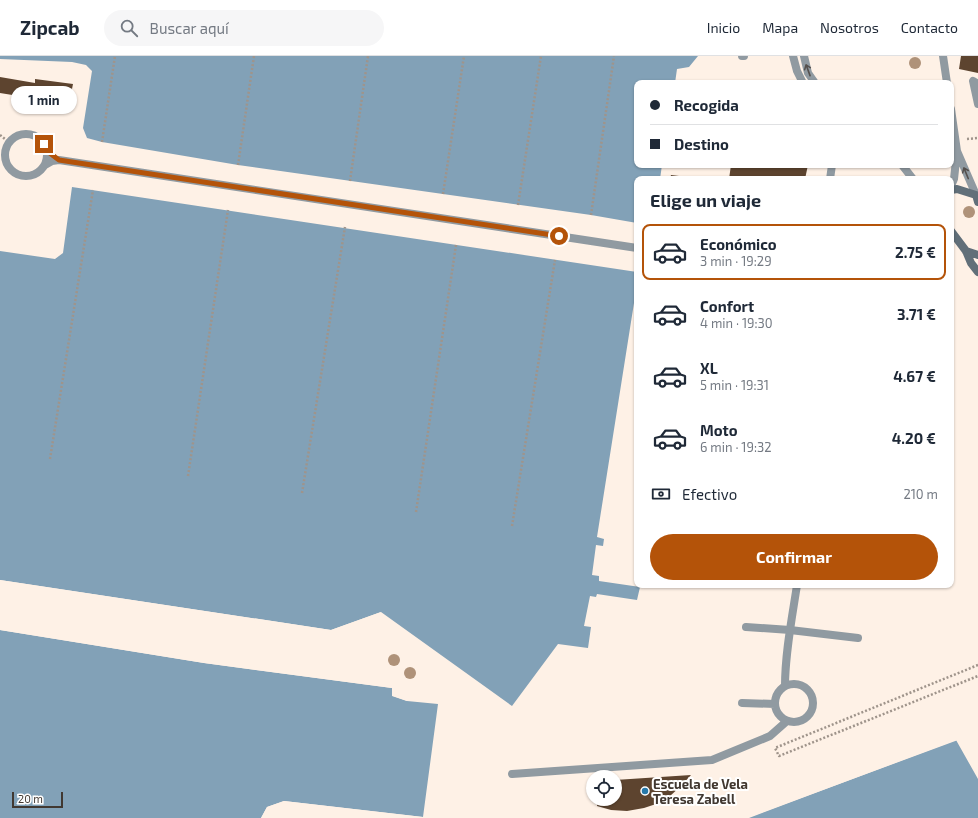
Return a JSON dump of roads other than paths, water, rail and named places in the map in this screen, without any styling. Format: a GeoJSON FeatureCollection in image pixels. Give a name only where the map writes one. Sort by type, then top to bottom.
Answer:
{"type":"FeatureCollection","features":[{"type":"Feature","properties":{"kind":"street"},"geometry":{"type":"LineString","coordinates":[[793,56],[797,71],[802,80]]}},
{"type":"Feature","properties":{"kind":"street"},"geometry":{"type":"LineString","coordinates":[[804,56],[808,73],[813,80]]}},
{"type":"Feature","properties":{"kind":"street"},"geometry":{"type":"LineString","coordinates":[[943,56],[947,80]]}},
{"type":"Feature","properties":{"kind":"street"},"geometry":{"type":"LineString","coordinates":[[978,84],[973,81],[978,104]]}},
{"type":"Feature","properties":{"kind":"street"},"geometry":{"type":"LineString","coordinates":[[954,130],[957,151],[954,179]]}},
{"type":"Feature","properties":{"kind":"street"},"geometry":{"type":"LineString","coordinates":[[45,165],[47,151],[40,139],[34,136],[26,134],[18,136],[10,143],[5,153],[9,167],[20,175],[27,176],[34,174],[52,161],[59,160],[634,248]]}},
{"type":"Feature","properties":{"kind":"street"},"geometry":{"type":"LineString","coordinates":[[47,151],[59,160]]}},
{"type":"Feature","properties":{"kind":"street"},"geometry":{"type":"LineString","coordinates":[[957,151],[977,199]]}},
{"type":"Feature","properties":{"kind":"street"},"geometry":{"type":"LineString","coordinates":[[904,168],[911,176]]}},
{"type":"Feature","properties":{"kind":"street"},"geometry":{"type":"LineString","coordinates":[[954,190],[957,189],[977,199]]}},
{"type":"Feature","properties":{"kind":"street"},"geometry":{"type":"LineString","coordinates":[[954,235],[966,250],[971,263],[978,272]]}},
{"type":"Feature","properties":{"kind":"street"},"geometry":{"type":"LineString","coordinates":[[966,250],[978,255]]}},
{"type":"Feature","properties":{"kind":"street"},"geometry":{"type":"LineString","coordinates":[[786,686],[785,674],[797,588]]}},
{"type":"Feature","properties":{"kind":"street"},"geometry":{"type":"LineString","coordinates":[[746,627],[790,630],[858,638]]}},
{"type":"Feature","properties":{"kind":"street"},"geometry":{"type":"LineString","coordinates":[[792,684],[800,685],[806,688],[813,701],[811,712],[801,721],[787,721],[781,717],[777,711],[775,704],[776,697],[786,686],[792,684]]}},
{"type":"Feature","properties":{"kind":"street"},"geometry":{"type":"LineString","coordinates":[[742,703],[775,704]]}},
{"type":"Feature","properties":{"kind":"street"},"geometry":{"type":"LineString","coordinates":[[512,774],[712,760],[770,736],[787,721]]}},
{"type":"Feature","properties":{"kind":"water"},"geometry":{"type":"Polygon","coordinates":[[[0,56],[698,56],[689,67],[677,69],[675,80],[634,80],[634,168],[662,168],[660,176],[634,176],[634,222],[591,215],[238,165],[102,142],[87,138],[83,128],[92,71],[86,65],[72,62],[0,59],[0,56]]]}},
{"type":"Feature","properties":{"kind":"water"},"geometry":{"type":"Polygon","coordinates":[[[72,187],[634,272],[634,303],[597,537],[604,539],[603,546],[596,545],[592,575],[599,576],[599,581],[640,588],[637,600],[597,594],[596,597],[590,596],[584,626],[591,627],[588,648],[558,644],[512,706],[381,612],[331,630],[0,580],[0,251],[55,259],[63,253],[72,187]]]}},
{"type":"Feature","properties":{"kind":"water"},"geometry":{"type":"Polygon","coordinates":[[[0,630],[204,663],[392,688],[393,696],[407,701],[438,704],[423,817],[284,801],[267,807],[261,818],[0,818],[0,630]]]}},
{"type":"Feature","properties":{"kind":"water"},"geometry":{"type":"Polygon","coordinates":[[[956,740],[978,779],[978,818],[749,818],[956,740]]]}},
{"type":"Feature","properties":{"kind":"place","name":"Escuela de Vela Teresa Zabell"},"geometry":{"type":"Point","coordinates":[645,791]}}]}
